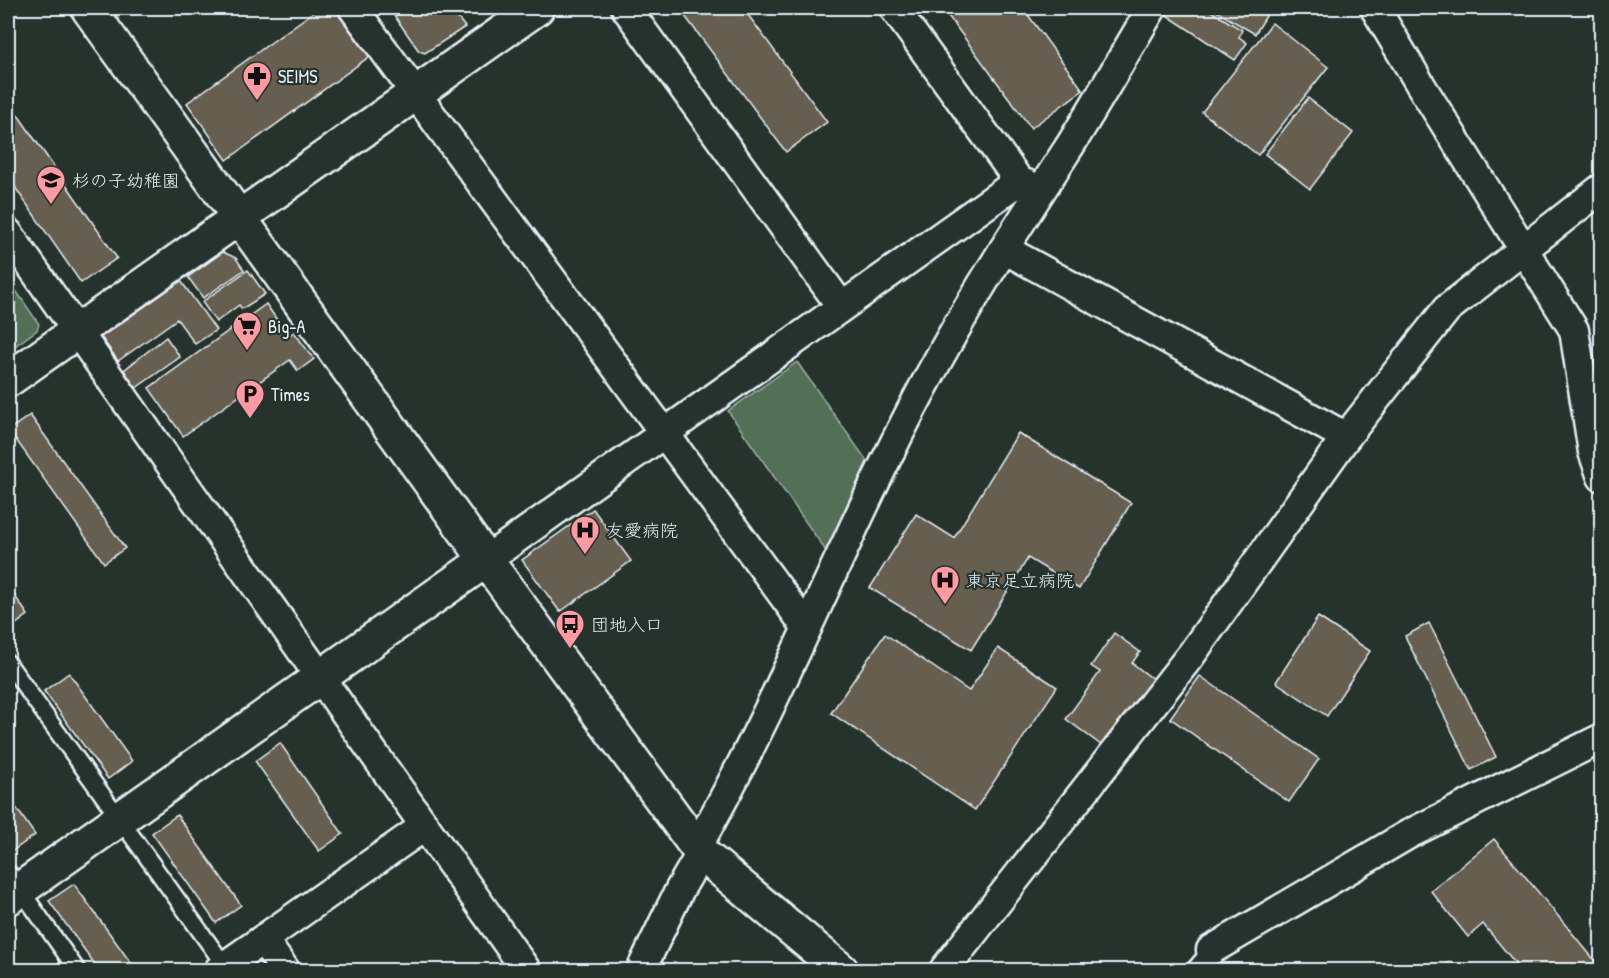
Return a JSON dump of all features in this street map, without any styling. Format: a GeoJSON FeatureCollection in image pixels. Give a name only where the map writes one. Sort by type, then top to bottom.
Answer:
{"type":"FeatureCollection","features":[{"type":"Feature","properties":{"kind":"street"},"geometry":{"type":"LineString","coordinates":[[88,8],[486,560],[699,850],[841,970]]}},
{"type":"Feature","properties":{"kind":"street"},"geometry":{"type":"LineString","coordinates":[[353,8],[807,628]]}},
{"type":"Feature","properties":{"kind":"street"},"geometry":{"type":"LineString","coordinates":[[8,380],[537,8]]}},
{"type":"Feature","properties":{"kind":"street"},"geometry":{"type":"LineString","coordinates":[[626,8],[841,306]]}},
{"type":"Feature","properties":{"kind":"street"},"geometry":{"type":"LineString","coordinates":[[894,8],[1030,185]]}},
{"type":"Feature","properties":{"kind":"street"},"geometry":{"type":"LineString","coordinates":[[12,886],[118,820],[841,306],[1030,185],[1071,144],[1152,8]]}},
{"type":"Feature","properties":{"kind":"street"},"geometry":{"type":"LineString","coordinates":[[1375,8],[1574,330],[1593,452],[1602,477]]}},
{"type":"Feature","properties":{"kind":"street"},"geometry":{"type":"LineString","coordinates":[[641,970],[761,728],[845,542],[893,445],[925,384],[1004,249],[1030,185]]}},
{"type":"Feature","properties":{"kind":"street"},"geometry":{"type":"LineString","coordinates":[[944,970],[1191,655],[1346,437],[1447,309],[1602,188]]}},
{"type":"Feature","properties":{"kind":"street"},"geometry":{"type":"LineString","coordinates":[[8,233],[318,678],[526,970]]}},
{"type":"Feature","properties":{"kind":"street"},"geometry":{"type":"LineString","coordinates":[[1004,249],[1346,437]]}},
{"type":"Feature","properties":{"kind":"street"},"geometry":{"type":"LineString","coordinates":[[1202,960],[1409,834],[1602,738]]}},
{"type":"Feature","properties":{"kind":"street"},"geometry":{"type":"LineString","coordinates":[[222,968],[425,826]]}},
{"type":"Feature","properties":{"kind":"street"},"geometry":{"type":"LineString","coordinates":[[263,940],[285,970]]}},
{"type":"Feature","properties":{"kind":"lane"},"geometry":{"type":"LineString","coordinates":[[8,663],[222,968]]}},
{"type":"Feature","properties":{"kind":"lane"},"geometry":{"type":"LineString","coordinates":[[12,886],[77,970]]}},
{"type":"Feature","properties":{"kind":"green space"},"geometry":{"type":"Polygon","coordinates":[[[8,279],[39,324],[37,330],[8,351],[8,279]]]}},
{"type":"Feature","properties":{"kind":"green space"},"geometry":{"type":"Polygon","coordinates":[[[797,362],[867,461],[826,551],[728,411],[797,362]]]}},
{"type":"Feature","properties":{"kind":"building"},"geometry":{"type":"Polygon","coordinates":[[[319,8],[335,8],[370,56],[227,160],[187,103],[319,8]]]}},
{"type":"Feature","properties":{"kind":"building"},"geometry":{"type":"Polygon","coordinates":[[[389,8],[450,8],[465,27],[425,53],[419,51],[389,8]]]}},
{"type":"Feature","properties":{"kind":"building"},"geometry":{"type":"Polygon","coordinates":[[[679,8],[743,8],[827,122],[786,152],[679,8]]]}},
{"type":"Feature","properties":{"kind":"building"},"geometry":{"type":"Polygon","coordinates":[[[1023,8],[1083,90],[1031,128],[943,9],[1023,8]]]}},
{"type":"Feature","properties":{"kind":"building"},"geometry":{"type":"Polygon","coordinates":[[[1169,8],[1206,8],[1242,30],[1239,37],[1247,43],[1235,60],[1165,14],[1169,8]]]}},
{"type":"Feature","properties":{"kind":"building"},"geometry":{"type":"Polygon","coordinates":[[[1211,8],[1271,8],[1255,34],[1211,8]]]}},
{"type":"Feature","properties":{"kind":"building"},"geometry":{"type":"Polygon","coordinates":[[[1272,23],[1328,67],[1258,155],[1202,112],[1272,23]]]}},
{"type":"Feature","properties":{"kind":"building"},"geometry":{"type":"Polygon","coordinates":[[[1308,98],[1353,133],[1310,189],[1265,154],[1308,98]]]}},
{"type":"Feature","properties":{"kind":"building"},"geometry":{"type":"Polygon","coordinates":[[[8,112],[13,120],[18,115],[117,258],[81,283],[8,177],[8,112]]]}},
{"type":"Feature","properties":{"kind":"building"},"geometry":{"type":"Polygon","coordinates":[[[223,252],[236,258],[244,270],[203,298],[188,277],[223,252]]]}},
{"type":"Feature","properties":{"kind":"building"},"geometry":{"type":"Polygon","coordinates":[[[248,270],[265,294],[242,309],[239,305],[216,322],[202,302],[248,270]]]}},
{"type":"Feature","properties":{"kind":"building"},"geometry":{"type":"Polygon","coordinates":[[[181,281],[216,330],[195,344],[177,319],[118,361],[101,337],[181,281]]]}},
{"type":"Feature","properties":{"kind":"building"},"geometry":{"type":"Polygon","coordinates":[[[266,304],[288,336],[294,332],[314,359],[298,371],[290,360],[183,436],[149,388],[266,304]]]}},
{"type":"Feature","properties":{"kind":"building"},"geometry":{"type":"Polygon","coordinates":[[[166,337],[180,357],[136,388],[124,370],[166,337]]]}},
{"type":"Feature","properties":{"kind":"building"},"geometry":{"type":"Polygon","coordinates":[[[30,415],[125,548],[104,563],[9,430],[30,415]]]}},
{"type":"Feature","properties":{"kind":"building"},"geometry":{"type":"Polygon","coordinates":[[[1018,433],[1131,503],[1079,589],[1028,558],[971,650],[870,588],[916,514],[954,538],[1018,433]]]}},
{"type":"Feature","properties":{"kind":"building"},"geometry":{"type":"Polygon","coordinates":[[[593,509],[631,561],[560,612],[522,560],[593,509]]]}},
{"type":"Feature","properties":{"kind":"building"},"geometry":{"type":"Polygon","coordinates":[[[8,586],[28,615],[8,630],[8,586]]]}},
{"type":"Feature","properties":{"kind":"building"},"geometry":{"type":"Polygon","coordinates":[[[1318,617],[1370,651],[1327,716],[1276,682],[1318,617]]]}},
{"type":"Feature","properties":{"kind":"building"},"geometry":{"type":"Polygon","coordinates":[[[1429,623],[1496,757],[1471,770],[1405,636],[1429,623]]]}},
{"type":"Feature","properties":{"kind":"building"},"geometry":{"type":"Polygon","coordinates":[[[1114,633],[1140,652],[1132,663],[1154,680],[1105,748],[1066,719],[1100,672],[1091,666],[1114,633]]]}},
{"type":"Feature","properties":{"kind":"building"},"geometry":{"type":"Polygon","coordinates":[[[885,634],[969,691],[998,648],[1057,687],[975,810],[831,713],[885,634]]]}},
{"type":"Feature","properties":{"kind":"building"},"geometry":{"type":"Polygon","coordinates":[[[69,673],[132,761],[108,779],[44,691],[69,673]]]}},
{"type":"Feature","properties":{"kind":"building"},"geometry":{"type":"Polygon","coordinates":[[[1200,676],[1319,759],[1289,802],[1170,718],[1200,676]]]}},
{"type":"Feature","properties":{"kind":"building"},"geometry":{"type":"Polygon","coordinates":[[[280,743],[343,834],[319,851],[255,761],[280,743]]]}},
{"type":"Feature","properties":{"kind":"building"},"geometry":{"type":"Polygon","coordinates":[[[8,796],[35,835],[8,854],[8,796]]]}},
{"type":"Feature","properties":{"kind":"building"},"geometry":{"type":"Polygon","coordinates":[[[177,815],[241,905],[216,923],[152,833],[177,815]]]}},
{"type":"Feature","properties":{"kind":"building"},"geometry":{"type":"Polygon","coordinates":[[[1494,839],[1602,970],[1521,970],[1483,924],[1468,937],[1431,891],[1494,839]]]}},
{"type":"Feature","properties":{"kind":"building"},"geometry":{"type":"Polygon","coordinates":[[[74,884],[136,970],[99,970],[49,901],[74,884]]]}},
{"type":"Feature","properties":{"kind":"building"},"geometry":{"type":"Polygon","coordinates":[[[1451,961],[1458,970],[1439,970],[1451,961]]]}},
{"type":"Feature","properties":{"kind":"place","name":"SEIMS"},"geometry":{"type":"Point","coordinates":[257,102]}},
{"type":"Feature","properties":{"kind":"place","name":"杉の子幼稚園"},"geometry":{"type":"Point","coordinates":[51,206]}},
{"type":"Feature","properties":{"kind":"place","name":"Big-A"},"geometry":{"type":"Point","coordinates":[247,352]}},
{"type":"Feature","properties":{"kind":"place","name":"Times"},"geometry":{"type":"Point","coordinates":[250,420]}},
{"type":"Feature","properties":{"kind":"place","name":"友愛病院"},"geometry":{"type":"Point","coordinates":[585,556]}},
{"type":"Feature","properties":{"kind":"place","name":"東京足立病院"},"geometry":{"type":"Point","coordinates":[945,606]}},
{"type":"Feature","properties":{"kind":"place","name":"団地入口"},"geometry":{"type":"Point","coordinates":[570,650]}}]}
